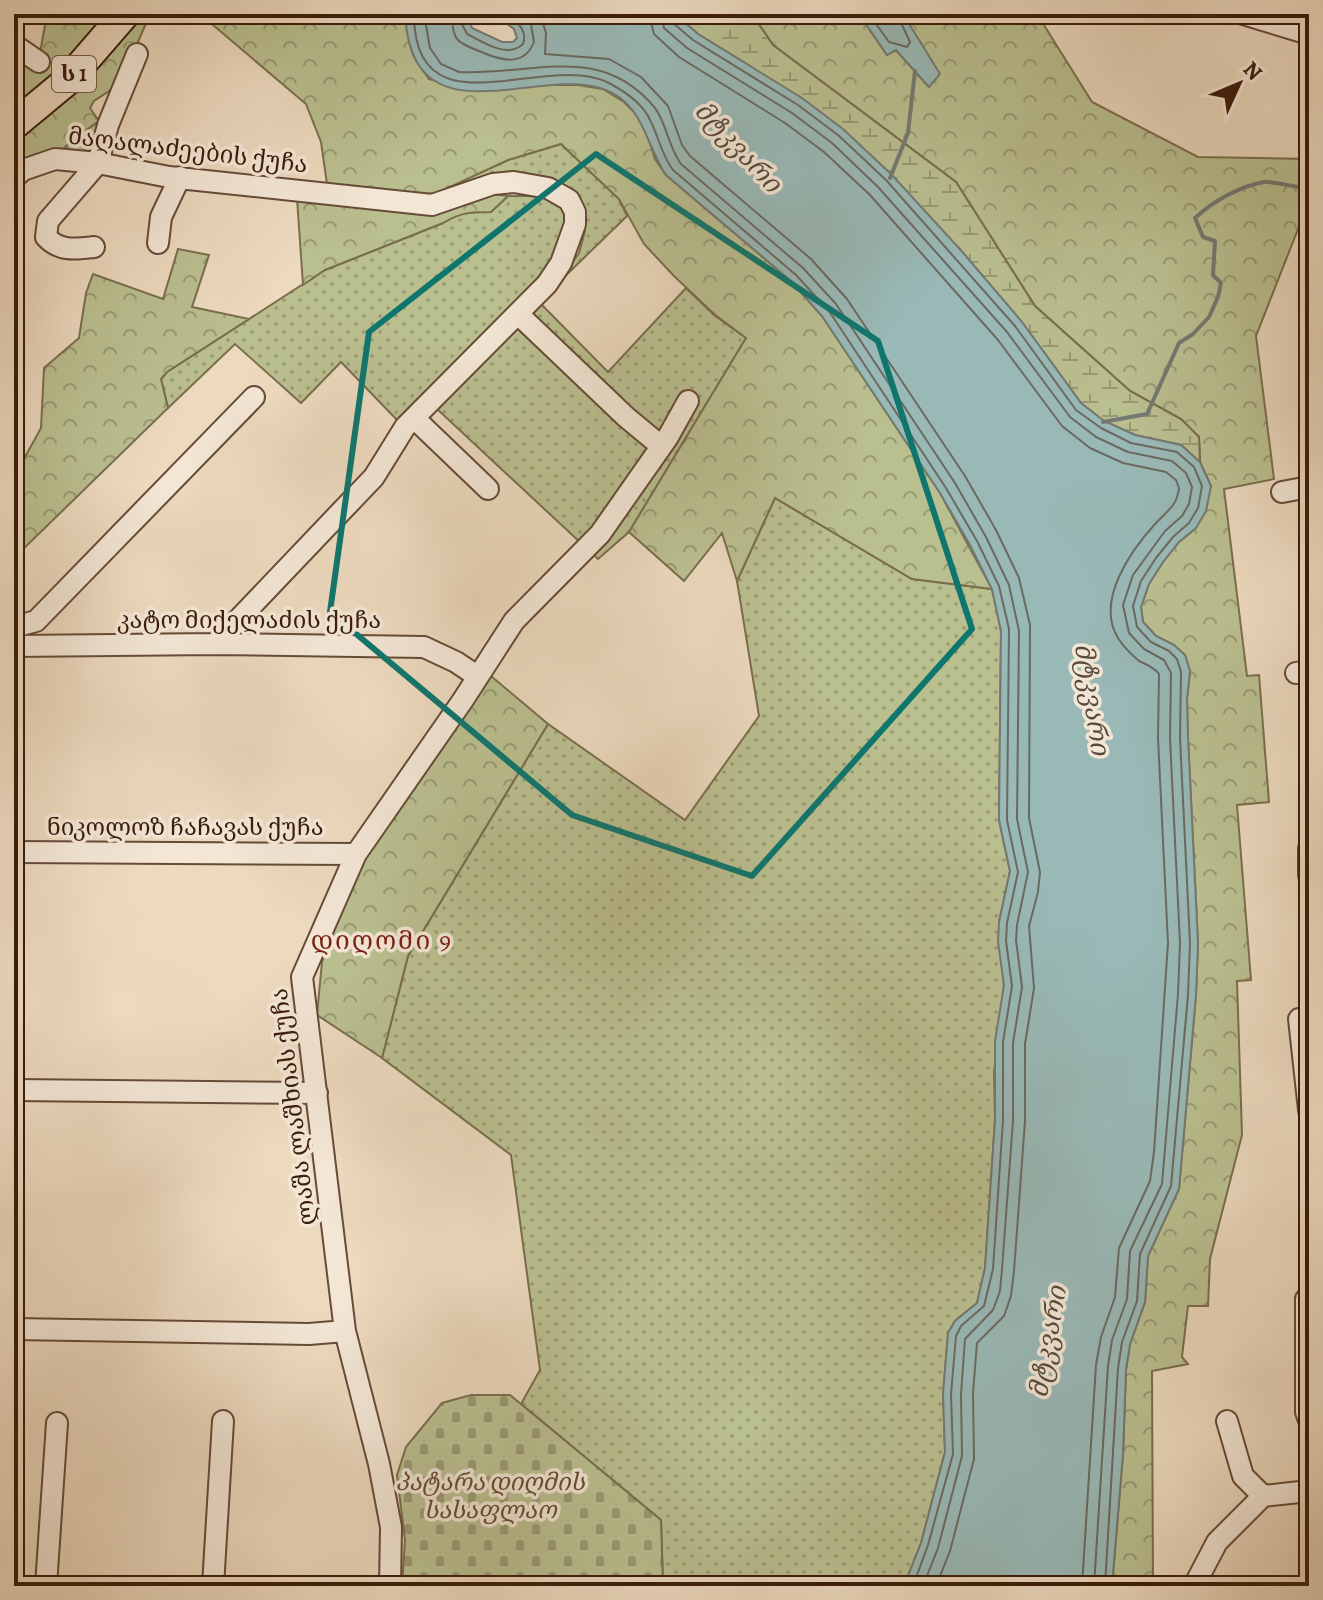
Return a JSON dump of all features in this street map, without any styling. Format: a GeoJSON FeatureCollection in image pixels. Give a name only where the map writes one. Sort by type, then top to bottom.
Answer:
{"type":"FeatureCollection","features":[{"type":"Feature","properties":{"kind":"highway","name":"ს 1"},"geometry":{"type":"LineString","coordinates":[[14,125],[67,81],[125,14]]}},
{"type":"Feature","properties":{"kind":"street"},"geometry":{"type":"LineString","coordinates":[[1243,14],[1309,34]]}},
{"type":"Feature","properties":{"kind":"street"},"geometry":{"type":"LineString","coordinates":[[14,45],[39,62]]}},
{"type":"Feature","properties":{"kind":"street"},"geometry":{"type":"LineString","coordinates":[[94,247],[75,249],[54,245],[46,237],[46,228],[48,221],[98,163],[108,125],[137,54]]}},
{"type":"Feature","properties":{"kind":"street","name":"მაღალაძეების ქუჩა"},"geometry":{"type":"LineString","coordinates":[[14,178],[23,170],[55,159],[180,177],[432,205],[493,184],[514,182],[548,188],[569,200],[575,212],[575,224],[561,263],[547,284],[518,314]]}},
{"type":"Feature","properties":{"kind":"street"},"geometry":{"type":"LineString","coordinates":[[158,243],[161,217],[180,177]]}},
{"type":"Feature","properties":{"kind":"street"},"geometry":{"type":"LineString","coordinates":[[215,644],[374,477],[405,427],[518,314],[626,417],[661,446]]}},
{"type":"Feature","properties":{"kind":"street"},"geometry":{"type":"LineString","coordinates":[[14,627],[36,621],[254,397]]}},
{"type":"Feature","properties":{"kind":"street","name":"ლაშა ლაშხიას ქუჩა"},"geometry":{"type":"LineString","coordinates":[[390,1586],[391,1527],[379,1464],[345,1331],[302,977],[356,854],[514,621],[600,534],[688,401]]}},
{"type":"Feature","properties":{"kind":"street"},"geometry":{"type":"LineString","coordinates":[[414,418],[488,489]]}},
{"type":"Feature","properties":{"kind":"street"},"geometry":{"type":"LineString","coordinates":[[1282,492],[1309,487]]}},
{"type":"Feature","properties":{"kind":"street","name":"კატო მიქელაძის ქუჩა"},"geometry":{"type":"LineString","coordinates":[[14,646],[215,644],[424,647],[477,676]]}},
{"type":"Feature","properties":{"kind":"street"},"geometry":{"type":"LineString","coordinates":[[1309,849],[1309,875]]}},
{"type":"Feature","properties":{"kind":"street","name":"ნიკოლოზ ჩაჩავას ქუჩა"},"geometry":{"type":"LineString","coordinates":[[14,852],[356,854]]}},
{"type":"Feature","properties":{"kind":"street"},"geometry":{"type":"LineString","coordinates":[[1309,1018],[1299,1019],[1309,1110]]}},
{"type":"Feature","properties":{"kind":"street"},"geometry":{"type":"LineString","coordinates":[[14,1090],[317,1093]]}},
{"type":"Feature","properties":{"kind":"street"},"geometry":{"type":"LineString","coordinates":[[1306,1299],[1306,1412],[1309,1420]]}},
{"type":"Feature","properties":{"kind":"street"},"geometry":{"type":"LineString","coordinates":[[14,1329],[309,1334],[345,1331]]}},
{"type":"Feature","properties":{"kind":"street"},"geometry":{"type":"LineString","coordinates":[[213,1586],[223,1421]]}},
{"type":"Feature","properties":{"kind":"street"},"geometry":{"type":"LineString","coordinates":[[1227,1421],[1243,1476],[1263,1496]]}},
{"type":"Feature","properties":{"kind":"street"},"geometry":{"type":"LineString","coordinates":[[46,1586],[57,1423]]}},
{"type":"Feature","properties":{"kind":"street"},"geometry":{"type":"LineString","coordinates":[[1194,1586],[1217,1542],[1263,1496],[1309,1491]]}},
{"type":"Feature","properties":{"kind":"highlighted area"},"geometry":{"type":"Polygon","coordinates":[[[596,154],[878,341],[972,629],[752,876],[572,815],[330,612],[369,332],[596,154]]]}},
{"type":"Feature","properties":{"kind":"green space"},"geometry":{"type":"Polygon","coordinates":[[[47,14],[108,14],[52,78],[14,109],[14,67],[40,53],[47,14]]]}},
{"type":"Feature","properties":{"kind":"green space"},"geometry":{"type":"Polygon","coordinates":[[[135,14],[150,14],[120,84],[94,101],[90,108],[99,121],[63,149],[14,173],[14,139],[62,98],[135,14]]]}},
{"type":"Feature","properties":{"kind":"green space"},"geometry":{"type":"Polygon","coordinates":[[[200,14],[406,14],[413,55],[429,79],[481,91],[578,85],[603,89],[624,102],[643,121],[655,159],[666,175],[791,281],[822,316],[940,493],[992,589],[912,579],[775,498],[737,581],[722,533],[684,581],[629,532],[746,338],[714,314],[674,276],[644,244],[619,199],[561,144],[508,160],[435,194],[327,184],[321,142],[306,104],[200,14]]]}},
{"type":"Feature","properties":{"kind":"green space"},"geometry":{"type":"Polygon","coordinates":[[[675,14],[752,14],[773,45],[956,182],[1035,306],[1130,391],[1181,419],[1199,437],[1200,462],[1181,445],[1135,435],[1104,421],[1081,403],[1022,322],[958,247],[750,66],[698,34],[675,14]]]}},
{"type":"Feature","properties":{"kind":"green space"},"geometry":{"type":"Polygon","coordinates":[[[752,14],[859,14],[887,55],[896,50],[929,87],[913,33],[903,14],[1050,14],[1042,22],[1092,102],[1198,157],[1309,159],[1309,216],[1302,219],[1256,336],[1274,479],[1224,489],[1247,676],[1259,675],[1269,802],[1237,805],[1251,980],[1237,981],[1242,1135],[1210,1259],[1208,1306],[1188,1306],[1182,1357],[1188,1364],[1152,1371],[1153,1586],[1112,1586],[1123,1454],[1126,1370],[1130,1344],[1145,1302],[1148,1256],[1179,1189],[1198,943],[1188,738],[1190,671],[1185,655],[1156,636],[1143,622],[1141,607],[1149,584],[1163,562],[1179,542],[1196,528],[1211,486],[1200,462],[1199,437],[1181,419],[1130,391],[1035,306],[956,182],[773,45],[752,14]]]}},
{"type":"Feature","properties":{"kind":"green space"},"geometry":{"type":"Polygon","coordinates":[[[99,121],[92,149],[74,152],[63,149],[76,137],[99,121]]]}},
{"type":"Feature","properties":{"kind":"green space"},"geometry":{"type":"Polygon","coordinates":[[[561,144],[619,199],[627,216],[556,285],[579,253],[585,231],[585,211],[572,192],[534,176],[435,193],[508,160],[561,144]]]}},
{"type":"Feature","properties":{"kind":"green space"},"geometry":{"type":"Polygon","coordinates":[[[508,196],[542,196],[563,203],[569,226],[541,282],[400,423],[341,362],[301,403],[235,344],[168,408],[161,379],[167,372],[325,270],[461,215],[491,212],[508,196]]]}},
{"type":"Feature","properties":{"kind":"green space"},"geometry":{"type":"Polygon","coordinates":[[[508,196],[491,212],[455,217],[325,270],[303,285],[297,198],[508,196]]]}},
{"type":"Feature","properties":{"kind":"green space"},"geometry":{"type":"Polygon","coordinates":[[[178,249],[209,255],[192,307],[249,319],[167,372],[161,379],[168,408],[14,558],[14,477],[41,428],[44,368],[79,338],[86,293],[93,274],[163,299],[178,249]]]}},
{"type":"Feature","properties":{"kind":"green space"},"geometry":{"type":"Polygon","coordinates":[[[686,288],[714,315],[746,338],[629,532],[598,559],[437,409],[539,302],[608,372],[686,288]]]}},
{"type":"Feature","properties":{"kind":"green space"},"geometry":{"type":"Polygon","coordinates":[[[775,498],[912,579],[992,589],[1001,631],[999,820],[1010,871],[999,922],[1004,985],[994,1072],[995,1120],[985,1268],[977,1303],[955,1321],[948,1333],[943,1394],[945,1452],[921,1543],[904,1586],[663,1586],[661,1520],[521,1404],[540,1370],[511,1155],[382,1058],[408,956],[548,724],[685,820],[759,716],[737,581],[775,498]]]}},
{"type":"Feature","properties":{"kind":"green space"},"geometry":{"type":"Polygon","coordinates":[[[491,676],[548,724],[408,956],[382,1058],[317,1015],[322,962],[365,850],[399,808],[491,676]]]}},
{"type":"Feature","properties":{"kind":"green space","name":"პატარა დიღმის სასაფლაო"},"geometry":{"type":"Polygon","coordinates":[[[471,1395],[510,1395],[661,1520],[663,1586],[402,1586],[405,1540],[397,1475],[406,1447],[442,1403],[471,1395]]]}},
{"type":"Feature","properties":{"kind":"water","name":"მტკვარი"},"geometry":{"type":"Polygon","coordinates":[[[406,14],[476,14],[470,22],[472,28],[502,42],[513,42],[517,38],[514,29],[494,14],[675,14],[698,34],[802,98],[843,129],[891,174],[958,247],[1022,322],[1081,403],[1104,421],[1135,435],[1181,445],[1200,462],[1211,486],[1206,511],[1196,528],[1179,542],[1163,562],[1149,584],[1141,607],[1143,622],[1156,636],[1185,655],[1190,671],[1188,738],[1198,943],[1179,1189],[1148,1256],[1145,1302],[1130,1344],[1126,1369],[1123,1454],[1112,1586],[904,1586],[921,1543],[945,1452],[943,1394],[948,1333],[955,1321],[977,1303],[985,1268],[995,1120],[995,1041],[1004,985],[998,942],[999,922],[1010,871],[999,820],[1001,631],[992,589],[940,493],[822,316],[791,281],[666,175],[642,126],[627,104],[603,89],[581,85],[480,91],[456,89],[436,82],[420,67],[413,55],[407,35],[406,14]]]}},
{"type":"Feature","properties":{"kind":"water"},"geometry":{"type":"Polygon","coordinates":[[[859,14],[903,14],[940,74],[929,87],[896,50],[887,55],[859,14]]]}},
{"type":"Feature","properties":{"kind":"waterway"},"geometry":{"type":"LineString","coordinates":[[890,178],[908,133],[915,71]]}},
{"type":"Feature","properties":{"kind":"waterway"},"geometry":{"type":"LineString","coordinates":[[1103,422],[1147,414],[1179,343],[1209,317],[1221,283],[1213,275],[1215,241],[1203,237],[1195,218],[1227,196],[1255,184],[1269,182],[1309,188]]}},
{"type":"Feature","properties":{"kind":"district","name":"დიღომი 9"},"geometry":{"type":"Point","coordinates":[382,940]}}]}
